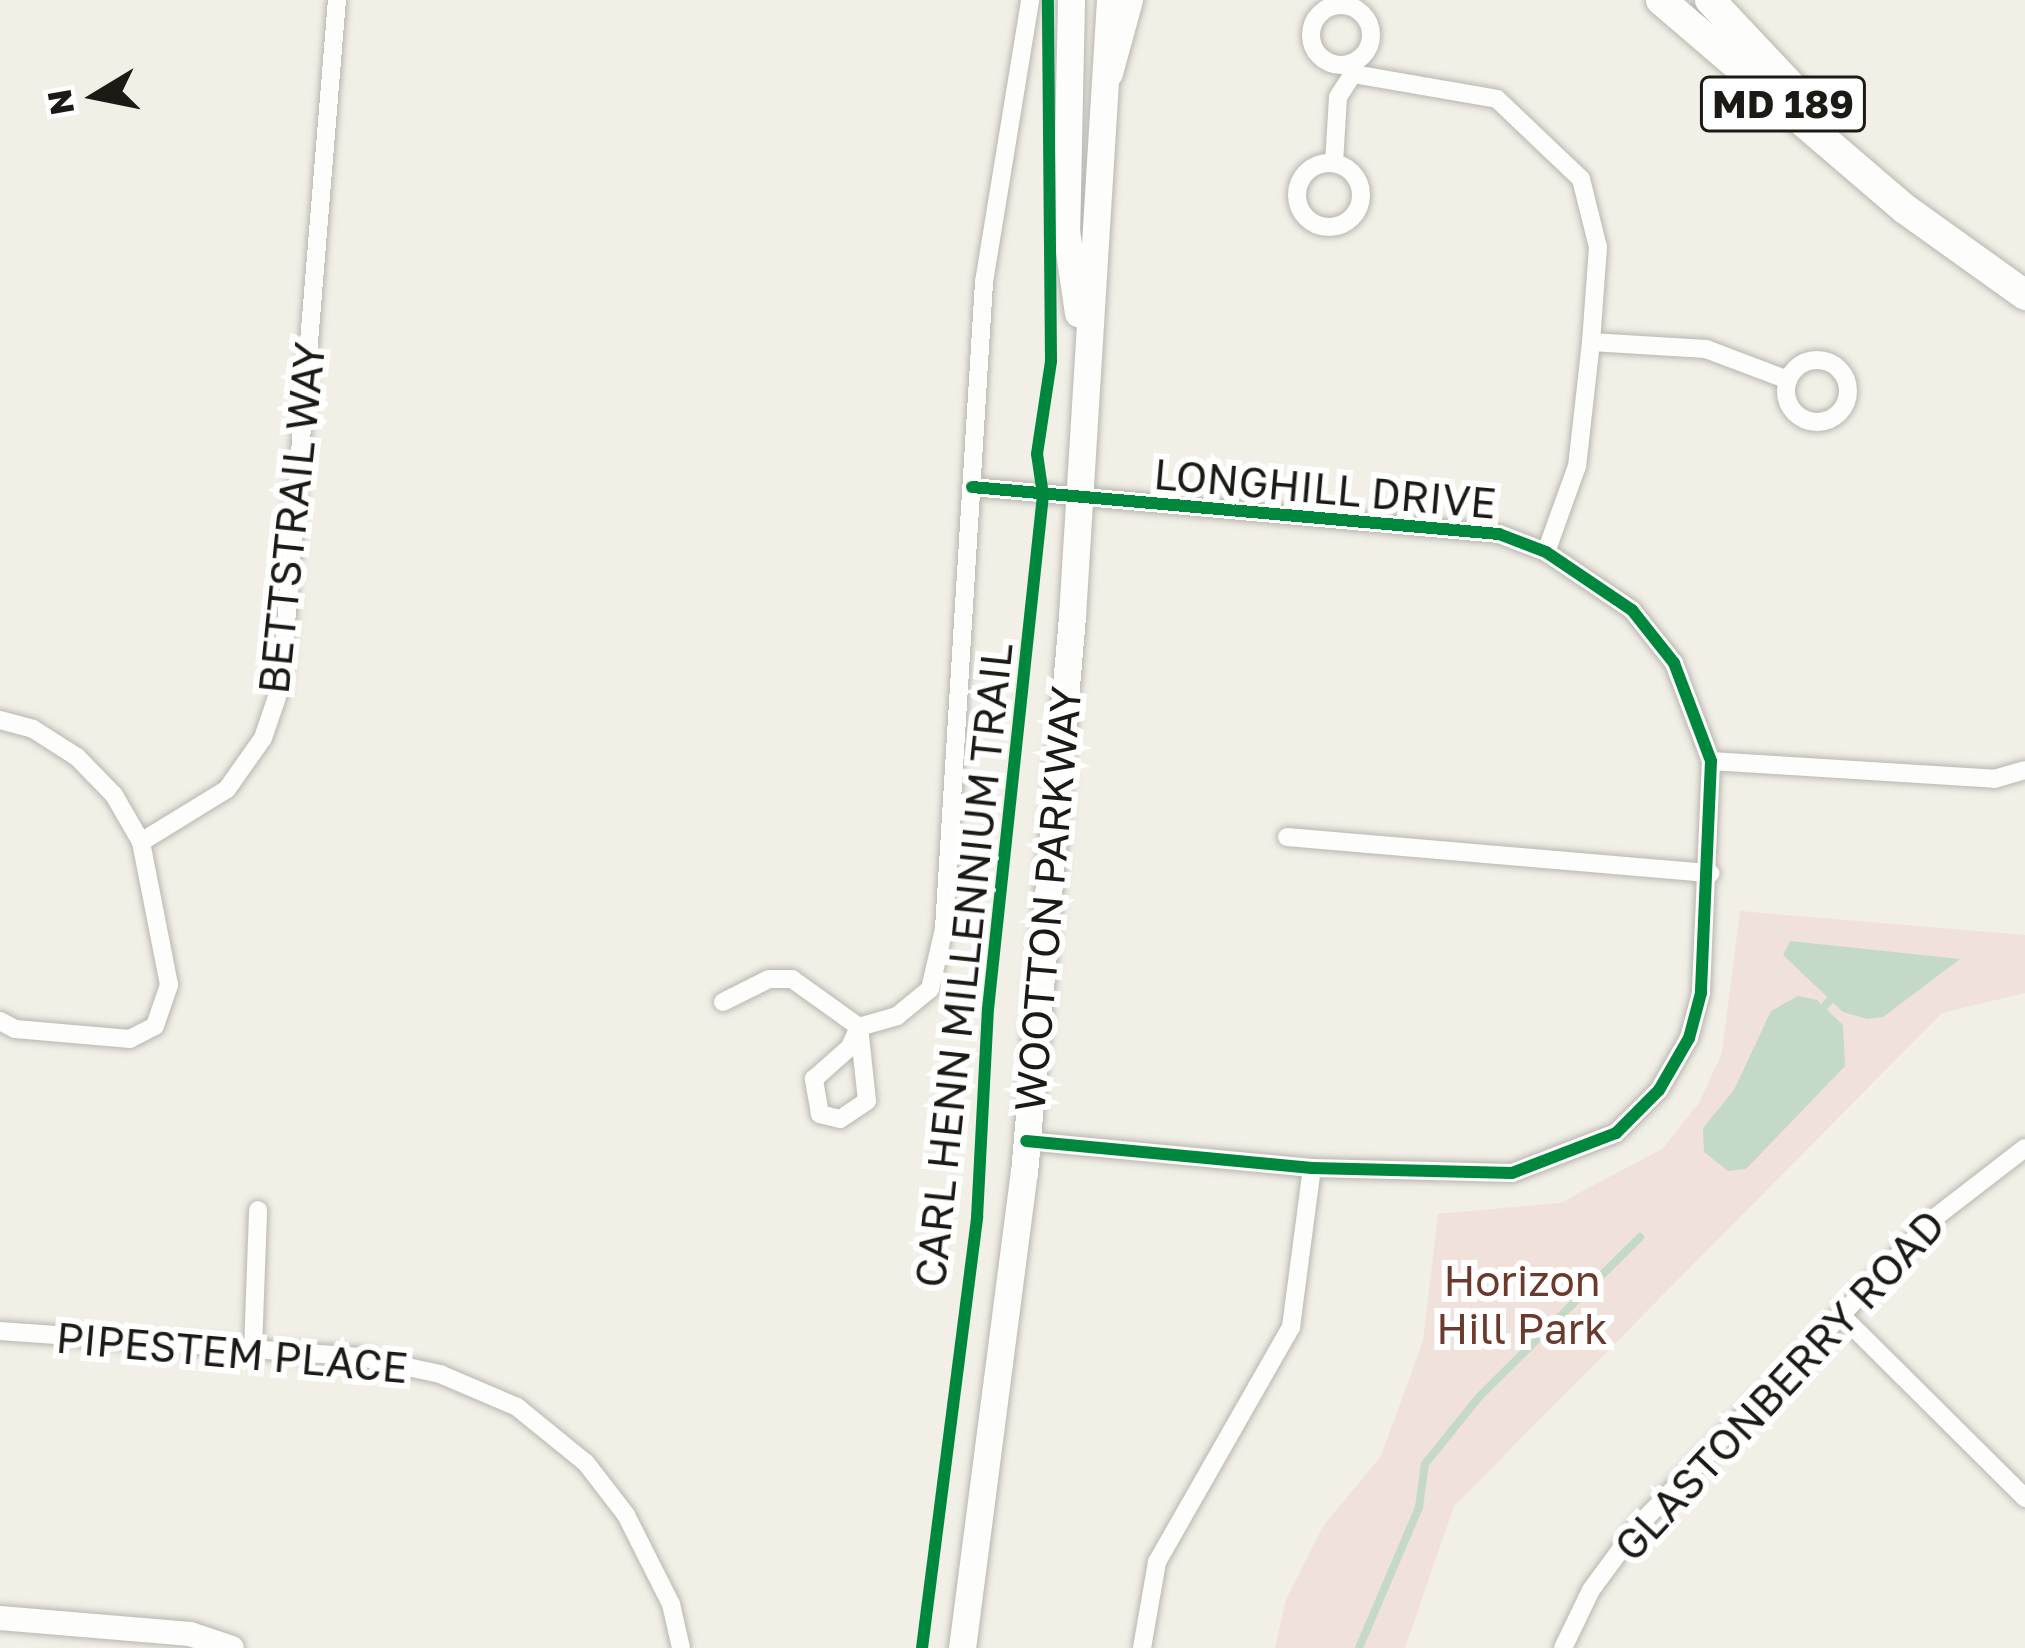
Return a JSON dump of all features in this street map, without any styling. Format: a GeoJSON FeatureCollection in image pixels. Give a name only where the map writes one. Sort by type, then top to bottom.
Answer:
{"type":"FeatureCollection","features":[{"type":"Feature","properties":{"kind":"main road","name":"WOOTTON PARKWAY"},"geometry":{"type":"LineString","coordinates":[[1071,0],[1066,230],[1085,363]]}},
{"type":"Feature","properties":{"kind":"main road","name":"WOOTTON PARKWAY"},"geometry":{"type":"LineString","coordinates":[[962,1648],[1026,1142],[1078,499],[1109,0]]}},
{"type":"Feature","properties":{"kind":"main road"},"geometry":{"type":"LineString","coordinates":[[1108,73],[1128,0]]}},
{"type":"Feature","properties":{"kind":"main road","name":"MD 189"},"geometry":{"type":"LineString","coordinates":[[1661,0],[1905,209],[2025,296]]}},
{"type":"Feature","properties":{"kind":"main road","name":"MD 189"},"geometry":{"type":"LineString","coordinates":[[1710,0],[1905,209]]}},
{"type":"Feature","properties":{"kind":"street","name":"BETTSTRAIL WAY"},"geometry":{"type":"LineString","coordinates":[[140,842],[226,789],[263,738],[281,685],[337,0]]}},
{"type":"Feature","properties":{"kind":"street"},"geometry":{"type":"LineString","coordinates":[[723,1003],[769,979],[792,979],[859,1027],[867,1101],[840,1119],[820,1114],[814,1079],[850,1047],[859,1027],[897,1016],[930,989],[944,929],[984,281],[1030,0]]}},
{"type":"Feature","properties":{"kind":"street"},"geometry":{"type":"LineString","coordinates":[[1334,163],[1338,97],[1351,69],[1478,92],[1565,159],[1596,225],[1591,341],[1577,466],[1546,552]]}},
{"type":"Feature","properties":{"kind":"street"},"geometry":{"type":"LineString","coordinates":[[1591,341],[1706,349],[1788,380]]}},
{"type":"Feature","properties":{"kind":"street","name":"LONGHILL DRIVE"},"geometry":{"type":"LineString","coordinates":[[972,487],[1457,528],[1546,552],[1607,588],[1674,663],[1711,761],[1710,872],[1689,1038],[1659,1090],[1616,1133],[1512,1173],[1312,1168],[1026,1142]]}},
{"type":"Feature","properties":{"kind":"street"},"geometry":{"type":"LineString","coordinates":[[0,720],[33,729],[77,757],[114,795],[140,842],[169,985],[154,1025],[130,1040],[15,1029],[0,1021]]}},
{"type":"Feature","properties":{"kind":"street"},"geometry":{"type":"LineString","coordinates":[[1711,761],[1994,778],[2025,770]]}},
{"type":"Feature","properties":{"kind":"street"},"geometry":{"type":"LineString","coordinates":[[1287,837],[1710,872]]}},
{"type":"Feature","properties":{"kind":"street","name":"GLASTONBERRY ROAD"},"geometry":{"type":"LineString","coordinates":[[1563,1648],[1591,1590],[1638,1526],[1978,1178],[2025,1148]]}},
{"type":"Feature","properties":{"kind":"street"},"geometry":{"type":"LineString","coordinates":[[1142,1648],[1157,1562],[1292,1327],[1312,1168]]}},
{"type":"Feature","properties":{"kind":"street"},"geometry":{"type":"LineString","coordinates":[[253,1349],[258,1210]]}},
{"type":"Feature","properties":{"kind":"street"},"geometry":{"type":"LineString","coordinates":[[1840,1315],[2025,1498]]}},
{"type":"Feature","properties":{"kind":"street","name":"PIPESTEM PLACE"},"geometry":{"type":"LineString","coordinates":[[0,1331],[361,1357],[440,1373],[517,1407],[586,1463],[626,1515],[671,1604],[681,1648]]}},
{"type":"Feature","properties":{"kind":"street"},"geometry":{"type":"LineString","coordinates":[[0,1618],[190,1634],[232,1648]]}},
{"type":"Feature","properties":{"kind":"green space","name":"Horizon Hill Park"},"geometry":{"type":"Polygon","coordinates":[[[1740,911],[2025,935],[2025,993],[1942,1013],[1454,1506],[1405,1648],[1275,1648],[1286,1599],[1324,1525],[1381,1456],[1423,1341],[1438,1214],[1560,1203],[1662,1149],[1699,1103],[1722,1053],[1740,911]]]}},
{"type":"Feature","properties":{"kind":"shaded area"},"geometry":{"type":"Polygon","coordinates":[[[1790,941],[1960,959],[1883,1017],[1867,1019],[1843,1012],[1783,955],[1790,941]]]}},
{"type":"Feature","properties":{"kind":"shaded area"},"geometry":{"type":"Polygon","coordinates":[[[1798,996],[1817,1000],[1843,1025],[1845,1066],[1746,1169],[1728,1171],[1704,1152],[1703,1128],[1734,1090],[1771,1011],[1798,996]]]}},
{"type":"Feature","properties":{"kind":"waterway"},"geometry":{"type":"LineString","coordinates":[[1824,1007],[1830,1000]]}},
{"type":"Feature","properties":{"kind":"waterway"},"geometry":{"type":"LineString","coordinates":[[1359,1648],[1419,1507],[1425,1464],[1479,1397],[1640,1237]]}},
{"type":"Feature","properties":{"kind":"cycle path","name":"CARL HENN MILLENNIUM TRAIL"},"geometry":{"type":"LineString","coordinates":[[922,1648],[977,1218],[988,1009],[1043,495],[1037,454],[1051,361],[1048,0]]}},
{"type":"Feature","properties":{"kind":"cycle path"},"geometry":{"type":"LineString","coordinates":[[972,487],[1499,534],[1546,552],[1632,610],[1674,663],[1711,761],[1701,993],[1689,1038],[1659,1090],[1616,1133],[1512,1173],[1312,1168],[1026,1141]]}}]}
